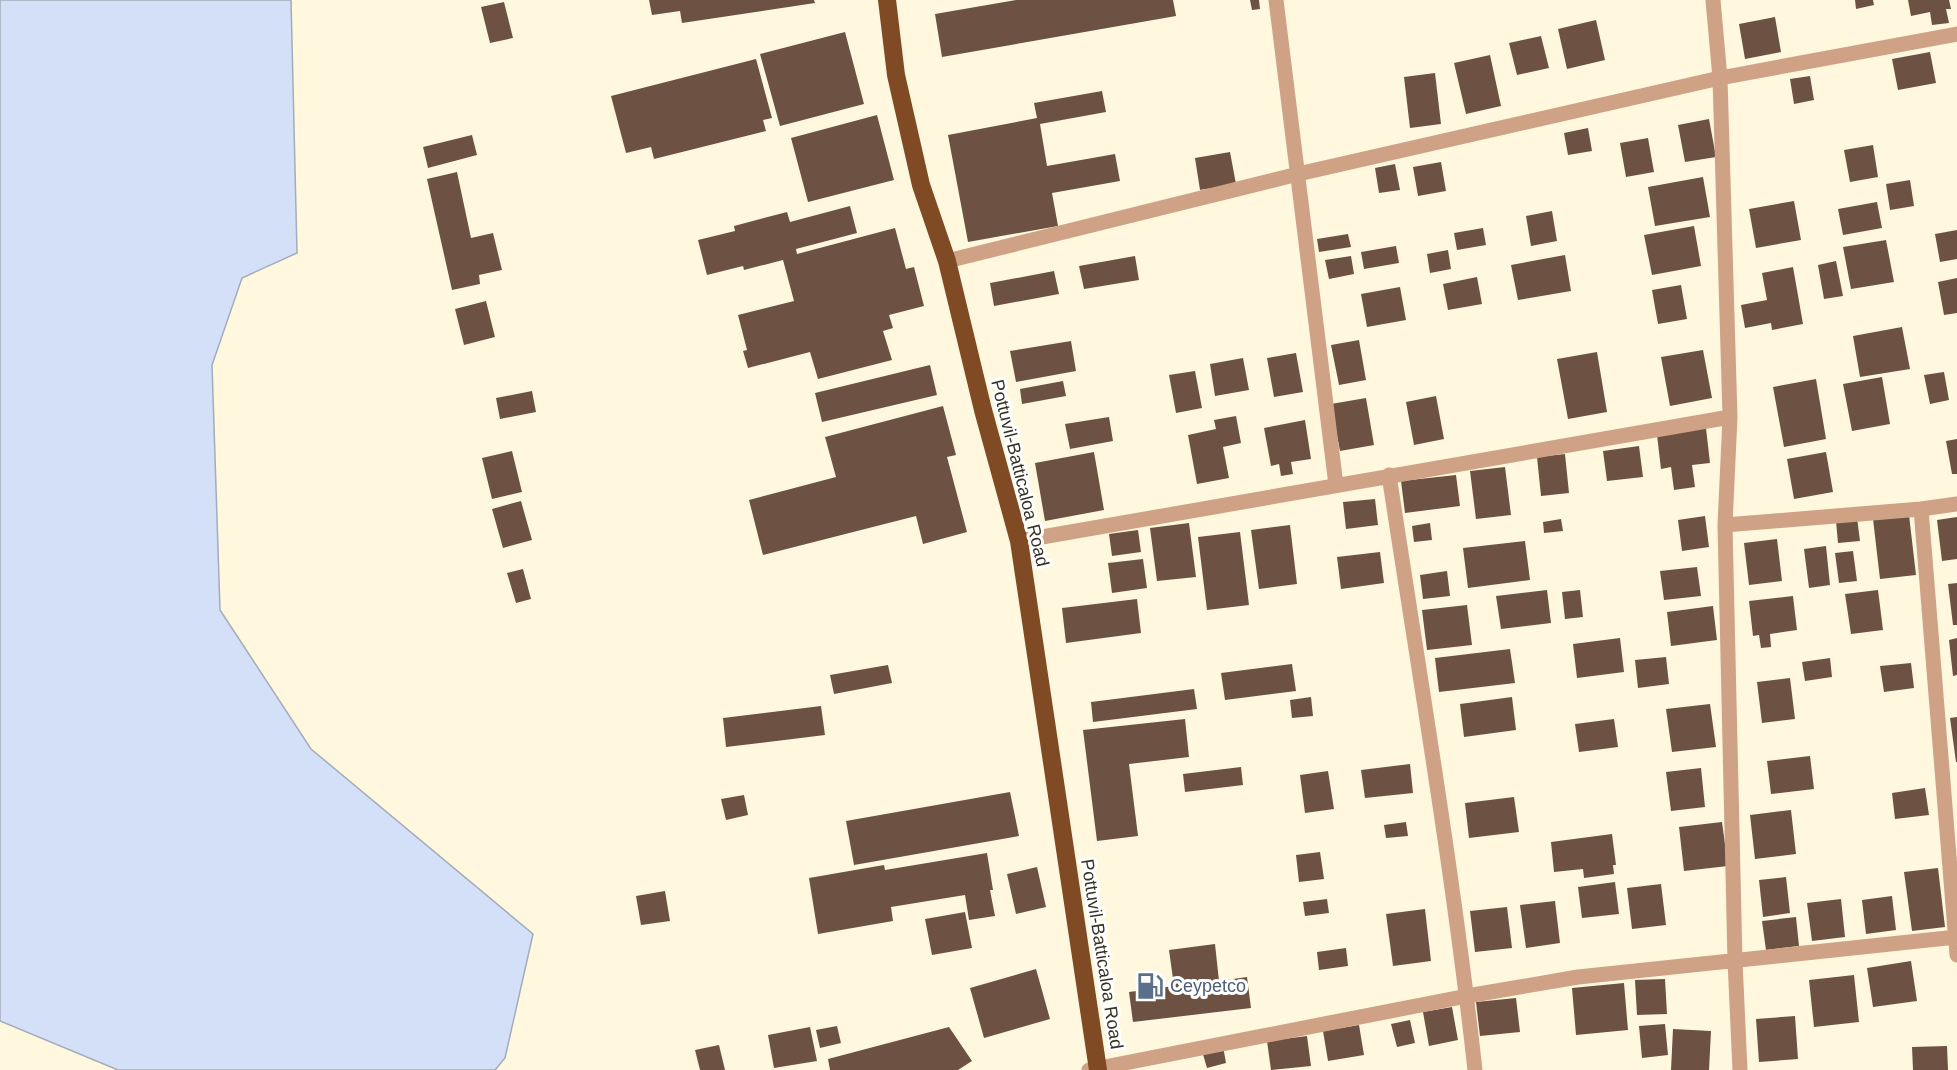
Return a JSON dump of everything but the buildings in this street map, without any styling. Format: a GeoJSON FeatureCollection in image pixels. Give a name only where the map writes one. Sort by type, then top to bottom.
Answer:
{"type":"FeatureCollection","features":[{"type":"Feature","properties":{"kind":"highway","name":"Pottuvil-Batticaloa Road"},"geometry":{"type":"LineString","coordinates":[[887,0],[896,75],[921,185],[947,261],[1018,541],[1095,1070]]}},
{"type":"Feature","properties":{"kind":"street"},"geometry":{"type":"LineString","coordinates":[[1276,0],[1335,485]]}},
{"type":"Feature","properties":{"kind":"street"},"geometry":{"type":"LineString","coordinates":[[1713,0],[1720,78],[1730,417],[1725,525],[1735,961],[1740,1070]]}},
{"type":"Feature","properties":{"kind":"street"},"geometry":{"type":"LineString","coordinates":[[947,261],[1298,174],[1720,78],[1957,34]]}},
{"type":"Feature","properties":{"kind":"street"},"geometry":{"type":"LineString","coordinates":[[1018,541],[1730,417]]}},
{"type":"Feature","properties":{"kind":"street"},"geometry":{"type":"LineString","coordinates":[[1389,475],[1467,996],[1475,1070]]}},
{"type":"Feature","properties":{"kind":"street"},"geometry":{"type":"LineString","coordinates":[[1725,525],[1957,504]]}},
{"type":"Feature","properties":{"kind":"street"},"geometry":{"type":"LineString","coordinates":[[1921,509],[1957,955]]}},
{"type":"Feature","properties":{"kind":"street"},"geometry":{"type":"LineString","coordinates":[[1095,1070],[1467,996],[1578,977],[1956,937]]}},
{"type":"Feature","properties":{"kind":"water"},"geometry":{"type":"Polygon","coordinates":[[[0,0],[291,0],[297,253],[242,278],[212,365],[220,610],[311,749],[533,934],[505,1058],[495,1070],[118,1070],[0,1021],[0,0]]]}},
{"type":"Feature","properties":{"kind":"place","name":"Ceypetco"},"geometry":{"type":"Point","coordinates":[1150,986]}}]}
